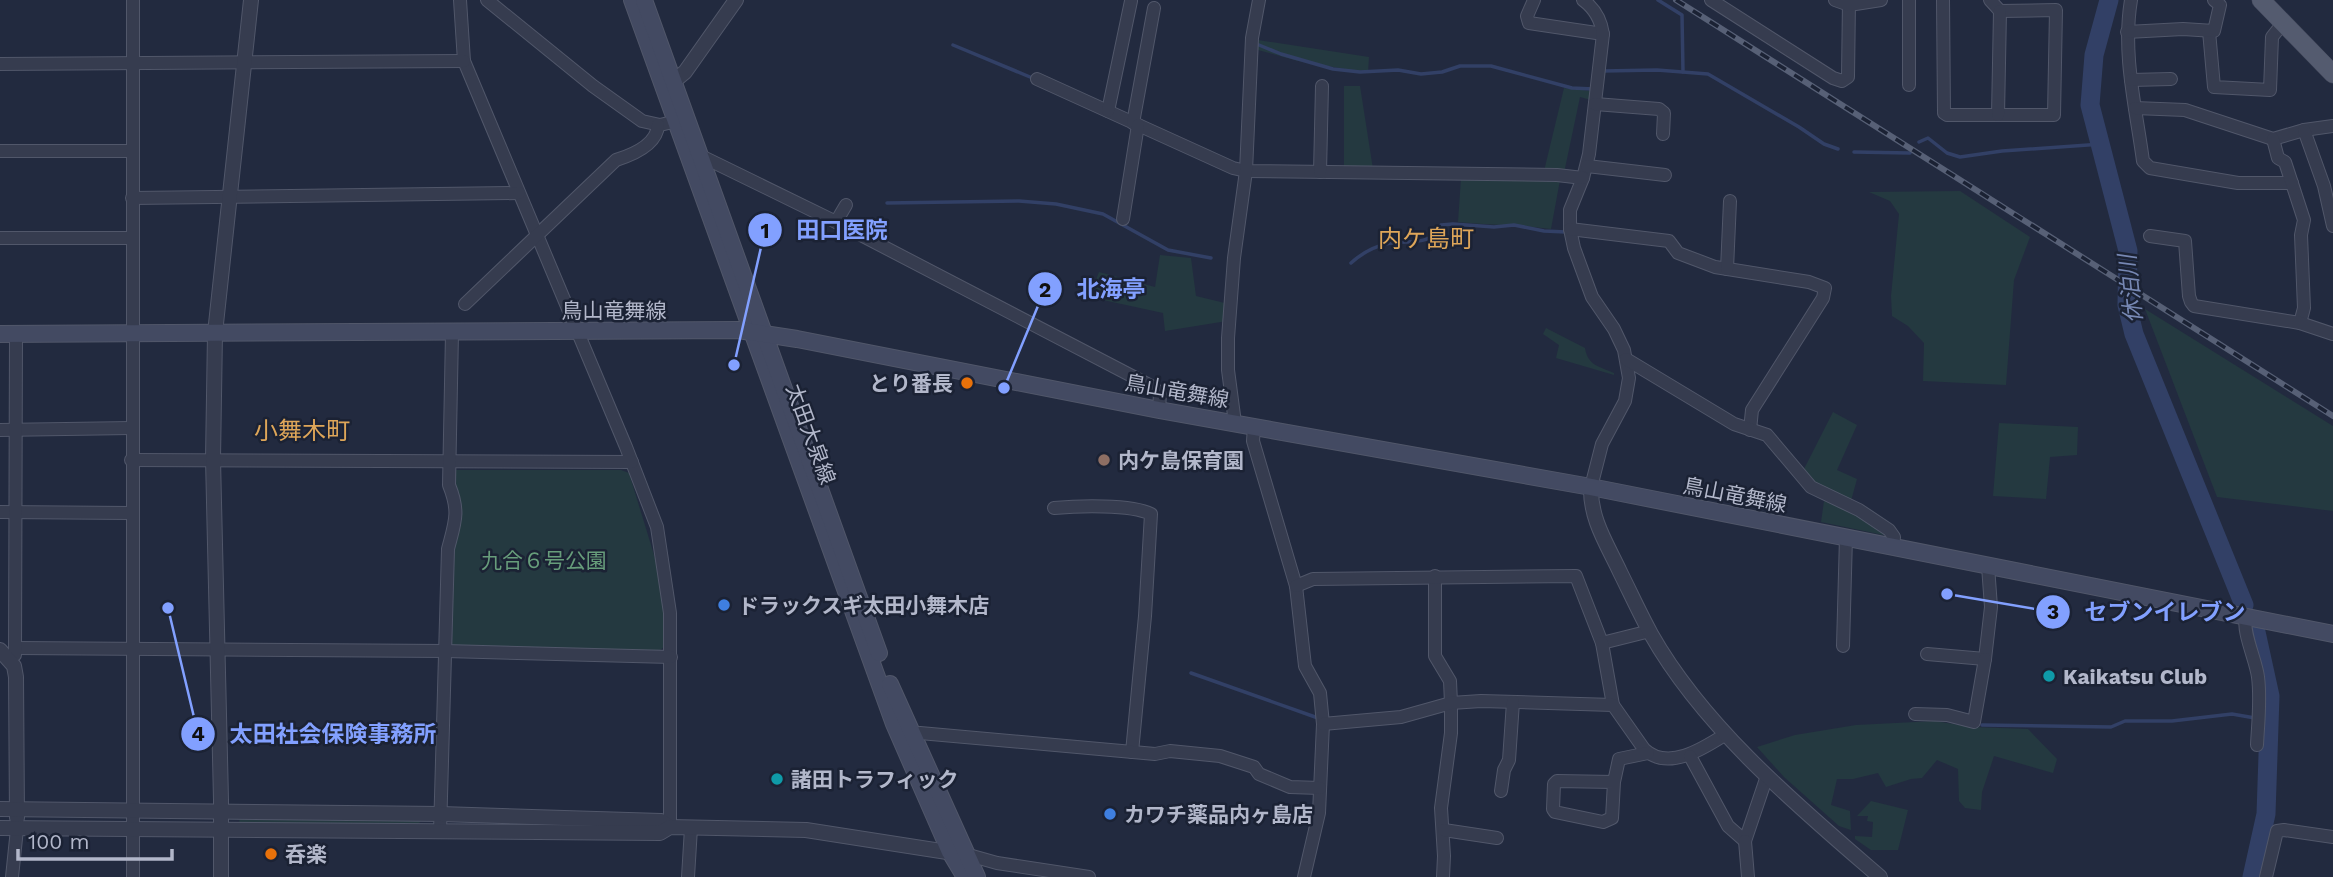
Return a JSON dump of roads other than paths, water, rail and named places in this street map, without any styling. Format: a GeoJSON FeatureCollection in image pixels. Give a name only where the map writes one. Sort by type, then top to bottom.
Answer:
{"type":"FeatureCollection","features":[{"type":"Feature","properties":{"kind":"main road","name":"太田大泉線"},"geometry":{"type":"LineString","coordinates":[[632,0],[682,120],[906,737],[958,853],[965,877]]}},
{"type":"Feature","properties":{"kind":"main road","name":"太田大泉線"},"geometry":{"type":"LineString","coordinates":[[644,0],[668,83]]}},
{"type":"Feature","properties":{"kind":"main road"},"geometry":{"type":"LineString","coordinates":[[2261,0],[2333,74]]}},
{"type":"Feature","properties":{"kind":"main road","name":"太田大泉線"},"geometry":{"type":"LineString","coordinates":[[682,120],[701,156],[759,333]]}},
{"type":"Feature","properties":{"kind":"main road","name":"鳥山竜舞線"},"geometry":{"type":"LineString","coordinates":[[8,334],[738,330],[1159,410],[1591,487],[2333,634]]}},
{"type":"Feature","properties":{"kind":"main road","name":"太田大泉線"},"geometry":{"type":"LineString","coordinates":[[958,853],[977,877]]}},
{"type":"Feature","properties":{"kind":"street"},"geometry":{"type":"LineString","coordinates":[[132,877],[133,0]]}},
{"type":"Feature","properties":{"kind":"street"},"geometry":{"type":"LineString","coordinates":[[221,877],[219,651],[213,459],[215,333],[251,0]]}},
{"type":"Feature","properties":{"kind":"street"},"geometry":{"type":"LineString","coordinates":[[460,0],[464,61],[657,527],[670,613],[670,827]]}},
{"type":"Feature","properties":{"kind":"street"},"geometry":{"type":"LineString","coordinates":[[487,0],[616,104],[642,121],[658,125],[682,120]]}},
{"type":"Feature","properties":{"kind":"street"},"geometry":{"type":"LineString","coordinates":[[668,83],[685,72],[736,0]]}},
{"type":"Feature","properties":{"kind":"street"},"geometry":{"type":"LineString","coordinates":[[1235,423],[1228,370],[1228,338],[1234,258],[1246,171],[1252,38],[1259,0]]}},
{"type":"Feature","properties":{"kind":"street"},"geometry":{"type":"LineString","coordinates":[[1534,0],[1527,16],[1529,23],[1602,34]]}},
{"type":"Feature","properties":{"kind":"street"},"geometry":{"type":"LineString","coordinates":[[1583,0],[1597,16],[1602,25],[1602,34],[1585,172],[1570,211],[1570,229],[1592,297],[1619,338],[1629,378],[1627,395],[1602,444],[1591,487],[1590,502],[1594,519],[1650,631],[1688,687],[1726,734],[1766,776],[1880,877]]}},
{"type":"Feature","properties":{"kind":"street"},"geometry":{"type":"LineString","coordinates":[[1835,0],[1849,3],[1881,0]]}},
{"type":"Feature","properties":{"kind":"street"},"geometry":{"type":"LineString","coordinates":[[1909,0],[1909,85]]}},
{"type":"Feature","properties":{"kind":"street"},"geometry":{"type":"LineString","coordinates":[[1943,0],[1944,113],[2054,115],[2056,10],[2000,11]]}},
{"type":"Feature","properties":{"kind":"street"},"geometry":{"type":"LineString","coordinates":[[1990,0],[2000,11],[1998,115]]}},
{"type":"Feature","properties":{"kind":"street"},"geometry":{"type":"LineString","coordinates":[[2131,0],[2127,32],[2143,161],[2150,168],[2238,183],[2292,183]]}},
{"type":"Feature","properties":{"kind":"street"},"geometry":{"type":"LineString","coordinates":[[2127,32],[2183,29],[2214,31],[2220,5],[2214,0]]}},
{"type":"Feature","properties":{"kind":"street"},"geometry":{"type":"LineString","coordinates":[[1108,111],[1131,1]]}},
{"type":"Feature","properties":{"kind":"street"},"geometry":{"type":"LineString","coordinates":[[1718,2],[1833,78],[1842,81],[1847,77],[1849,3]]}},
{"type":"Feature","properties":{"kind":"street"},"geometry":{"type":"LineString","coordinates":[[1123,219],[1154,8]]}},
{"type":"Feature","properties":{"kind":"street"},"geometry":{"type":"LineString","coordinates":[[2209,31],[2214,88],[2270,90],[2272,37],[2283,23]]}},
{"type":"Feature","properties":{"kind":"street"},"geometry":{"type":"LineString","coordinates":[[0,64],[464,61]]}},
{"type":"Feature","properties":{"kind":"street"},"geometry":{"type":"LineString","coordinates":[[1037,79],[1233,168],[1246,171],[1544,175],[1585,172],[1665,175]]}},
{"type":"Feature","properties":{"kind":"street"},"geometry":{"type":"LineString","coordinates":[[2131,80],[2171,79]]}},
{"type":"Feature","properties":{"kind":"street"},"geometry":{"type":"LineString","coordinates":[[1320,172],[1322,86]]}},
{"type":"Feature","properties":{"kind":"street"},"geometry":{"type":"LineString","coordinates":[[1595,104],[1659,109],[1664,113],[1663,134]]}},
{"type":"Feature","properties":{"kind":"street"},"geometry":{"type":"LineString","coordinates":[[2135,108],[2185,110],[2273,139],[2304,130],[2333,126]]}},
{"type":"Feature","properties":{"kind":"street"},"geometry":{"type":"LineString","coordinates":[[465,304],[616,160],[633,154],[654,138],[658,125]]}},
{"type":"Feature","properties":{"kind":"street"},"geometry":{"type":"LineString","coordinates":[[2304,130],[2328,185],[2333,226]]}},
{"type":"Feature","properties":{"kind":"street"},"geometry":{"type":"LineString","coordinates":[[2273,139],[2278,159],[2284,162],[2304,220],[2301,235],[2304,308],[2300,323]]}},
{"type":"Feature","properties":{"kind":"street"},"geometry":{"type":"LineString","coordinates":[[0,151],[131,151]]}},
{"type":"Feature","properties":{"kind":"street"},"geometry":{"type":"LineString","coordinates":[[701,156],[836,222],[1153,387],[1160,394],[1159,410]]}},
{"type":"Feature","properties":{"kind":"street"},"geometry":{"type":"LineString","coordinates":[[132,198],[519,193]]}},
{"type":"Feature","properties":{"kind":"street"},"geometry":{"type":"LineString","coordinates":[[1727,269],[1730,201]]}},
{"type":"Feature","properties":{"kind":"street"},"geometry":{"type":"LineString","coordinates":[[836,222],[846,205]]}},
{"type":"Feature","properties":{"kind":"street"},"geometry":{"type":"LineString","coordinates":[[1570,229],[1669,241],[1678,253],[1727,269],[1820,284],[1825,288],[1752,410],[1750,430]]}},
{"type":"Feature","properties":{"kind":"street"},"geometry":{"type":"LineString","coordinates":[[2150,236],[2185,240],[2189,296],[2194,306],[2300,323],[2333,334]]}},
{"type":"Feature","properties":{"kind":"street"},"geometry":{"type":"LineString","coordinates":[[0,238],[133,238]]}},
{"type":"Feature","properties":{"kind":"street"},"geometry":{"type":"LineString","coordinates":[[440,832],[448,549],[457,517],[457,503],[449,485],[452,333]]}},
{"type":"Feature","properties":{"kind":"street"},"geometry":{"type":"LineString","coordinates":[[8,334],[16,429],[14,666],[17,829],[12,877]]}},
{"type":"Feature","properties":{"kind":"street"},"geometry":{"type":"LineString","coordinates":[[1626,359],[1734,424],[1767,435],[1811,488],[1852,506],[1889,530],[1894,537],[1892,547]]}},
{"type":"Feature","properties":{"kind":"street"},"geometry":{"type":"LineString","coordinates":[[1254,427],[1253,441],[1296,586],[1305,666],[1320,693],[1323,724],[1319,813],[1304,877]]}},
{"type":"Feature","properties":{"kind":"street"},"geometry":{"type":"LineString","coordinates":[[0,430],[131,428]]}},
{"type":"Feature","properties":{"kind":"street"},"geometry":{"type":"LineString","coordinates":[[131,460],[632,462]]}},
{"type":"Feature","properties":{"kind":"street"},"geometry":{"type":"LineString","coordinates":[[1054,508],[1115,506],[1151,514],[1132,752]]}},
{"type":"Feature","properties":{"kind":"street"},"geometry":{"type":"LineString","coordinates":[[0,512],[131,513]]}},
{"type":"Feature","properties":{"kind":"street"},"geometry":{"type":"LineString","coordinates":[[1843,646],[1846,537]]}},
{"type":"Feature","properties":{"kind":"street"},"geometry":{"type":"LineString","coordinates":[[1915,714],[1947,715],[1974,722],[1992,607],[1988,566]]}},
{"type":"Feature","properties":{"kind":"street"},"geometry":{"type":"LineString","coordinates":[[1435,576],[1435,656],[1450,681],[1451,703],[1451,733],[1441,808],[1444,830],[1443,877]]}},
{"type":"Feature","properties":{"kind":"street"},"geometry":{"type":"LineString","coordinates":[[1296,586],[1313,579],[1576,576],[1602,643],[1613,705],[1648,753]]}},
{"type":"Feature","properties":{"kind":"street"},"geometry":{"type":"LineString","coordinates":[[2246,617],[2245,627],[2256,662],[2260,694],[2257,745]]}},
{"type":"Feature","properties":{"kind":"street"},"geometry":{"type":"LineString","coordinates":[[1602,643],[1650,631]]}},
{"type":"Feature","properties":{"kind":"street"},"geometry":{"type":"LineString","coordinates":[[16,648],[446,651],[671,657]]}},
{"type":"Feature","properties":{"kind":"street"},"geometry":{"type":"LineString","coordinates":[[0,650],[14,666]]}},
{"type":"Feature","properties":{"kind":"street"},"geometry":{"type":"LineString","coordinates":[[1927,654],[1985,659]]}},
{"type":"Feature","properties":{"kind":"street"},"geometry":{"type":"LineString","coordinates":[[1501,791],[1504,770],[1509,760],[1513,702]]}},
{"type":"Feature","properties":{"kind":"street"},"geometry":{"type":"LineString","coordinates":[[1323,724],[1401,717],[1451,703],[1613,705]]}},
{"type":"Feature","properties":{"kind":"street"},"geometry":{"type":"LineString","coordinates":[[906,737],[920,733],[1155,754],[1170,751],[1220,756],[1254,767],[1259,774],[1290,787],[1321,788]]}},
{"type":"Feature","properties":{"kind":"street"},"geometry":{"type":"LineString","coordinates":[[1614,782],[1557,781],[1553,809],[1555,812],[1609,821],[1612,818],[1614,782],[1619,759],[1648,753],[1690,756],[1726,734]]}},
{"type":"Feature","properties":{"kind":"street"},"geometry":{"type":"LineString","coordinates":[[1690,756],[1728,825],[1745,841]]}},
{"type":"Feature","properties":{"kind":"street"},"geometry":{"type":"LineString","coordinates":[[1748,877],[1745,841],[1766,776]]}},
{"type":"Feature","properties":{"kind":"street"},"geometry":{"type":"LineString","coordinates":[[0,809],[441,814],[661,821],[670,827],[691,828],[806,830],[958,853],[997,863],[1089,877]]}},
{"type":"Feature","properties":{"kind":"street"},"geometry":{"type":"LineString","coordinates":[[0,828],[660,833],[670,827]]}},
{"type":"Feature","properties":{"kind":"street"},"geometry":{"type":"LineString","coordinates":[[688,877],[691,828]]}},
{"type":"Feature","properties":{"kind":"street"},"geometry":{"type":"LineString","coordinates":[[1444,830],[1497,838]]}},
{"type":"Feature","properties":{"kind":"street"},"geometry":{"type":"LineString","coordinates":[[2266,877],[2277,831],[2333,837]]}},
{"type":"Feature","properties":{"kind":"waterway"},"geometry":{"type":"LineString","coordinates":[[1658,0],[1682,15],[1683,72]]}},
{"type":"Feature","properties":{"kind":"waterway","name":"休泊川"},"geometry":{"type":"LineString","coordinates":[[2109,0],[2094,55],[2090,105],[2128,251],[2127,305],[2134,334],[2244,605]]}},
{"type":"Feature","properties":{"kind":"waterway"},"geometry":{"type":"LineString","coordinates":[[953,45],[1030,77]]}},
{"type":"Feature","properties":{"kind":"waterway"},"geometry":{"type":"LineString","coordinates":[[1259,45],[1333,69],[1360,72],[1398,70],[1421,74],[1442,72],[1460,66],[1491,66],[1572,88],[1593,89]]}},
{"type":"Feature","properties":{"kind":"waterway"},"geometry":{"type":"LineString","coordinates":[[1603,71],[1657,70],[1708,74],[1824,144],[1838,149]]}},
{"type":"Feature","properties":{"kind":"waterway"},"geometry":{"type":"LineString","coordinates":[[1919,142],[1928,138],[1947,153],[1960,157],[2002,151],[2102,144]]}},
{"type":"Feature","properties":{"kind":"waterway"},"geometry":{"type":"LineString","coordinates":[[1854,152],[1910,153]]}},
{"type":"Feature","properties":{"kind":"waterway"},"geometry":{"type":"LineString","coordinates":[[887,203],[1019,201],[1056,204],[1103,214],[1168,250],[1211,258]]}},
{"type":"Feature","properties":{"kind":"waterway"},"geometry":{"type":"LineString","coordinates":[[1351,263],[1381,245],[1424,240],[1437,232],[1441,225],[1514,225],[1566,232]]}},
{"type":"Feature","properties":{"kind":"waterway","name":"休泊川"},"geometry":{"type":"LineString","coordinates":[[2252,877],[2266,814],[2270,696],[2256,632]]}},
{"type":"Feature","properties":{"kind":"waterway"},"geometry":{"type":"LineString","coordinates":[[1191,673],[1318,718]]}},
{"type":"Feature","properties":{"kind":"waterway"},"geometry":{"type":"LineString","coordinates":[[1982,725],[2111,727],[2125,721],[2172,721],[2232,714],[2255,718]]}},
{"type":"Feature","properties":{"kind":"railway"},"geometry":{"type":"LineString","coordinates":[[1676,0],[2333,416]]}},
{"type":"Feature","properties":{"kind":"place","name":"田口医院"},"geometry":{"type":"Point","coordinates":[734,365]}},
{"type":"Feature","properties":{"kind":"place","name":"とり番長"},"geometry":{"type":"Point","coordinates":[967,383]}},
{"type":"Feature","properties":{"kind":"place","name":"北海亭"},"geometry":{"type":"Point","coordinates":[1004,388]}},
{"type":"Feature","properties":{"kind":"place","name":"内ケ島保育園"},"geometry":{"type":"Point","coordinates":[1104,460]}},
{"type":"Feature","properties":{"kind":"place","name":"セブンイレブン"},"geometry":{"type":"Point","coordinates":[1947,594]}},
{"type":"Feature","properties":{"kind":"place","name":"ドラックスギ太田小舞木店"},"geometry":{"type":"Point","coordinates":[724,605]}},
{"type":"Feature","properties":{"kind":"place","name":"太田社会保険事務所"},"geometry":{"type":"Point","coordinates":[168,608]}},
{"type":"Feature","properties":{"kind":"place","name":"Kaikatsu Club"},"geometry":{"type":"Point","coordinates":[2049,676]}},
{"type":"Feature","properties":{"kind":"place","name":"諸田トラフィック"},"geometry":{"type":"Point","coordinates":[777,779]}},
{"type":"Feature","properties":{"kind":"place","name":"カワチ薬品内ヶ島店"},"geometry":{"type":"Point","coordinates":[1110,814]}},
{"type":"Feature","properties":{"kind":"place","name":"呑楽"},"geometry":{"type":"Point","coordinates":[271,854]}},
{"type":"Feature","properties":{"kind":"district","name":"内ケ島町"},"geometry":{"type":"Point","coordinates":[1426,239]}},
{"type":"Feature","properties":{"kind":"district","name":"小舞木町"},"geometry":{"type":"Point","coordinates":[302,431]}},
{"type":"Feature","properties":{"kind":"park label","name":"九合６号公園"},"geometry":{"type":"Point","coordinates":[544,560]}}]}
